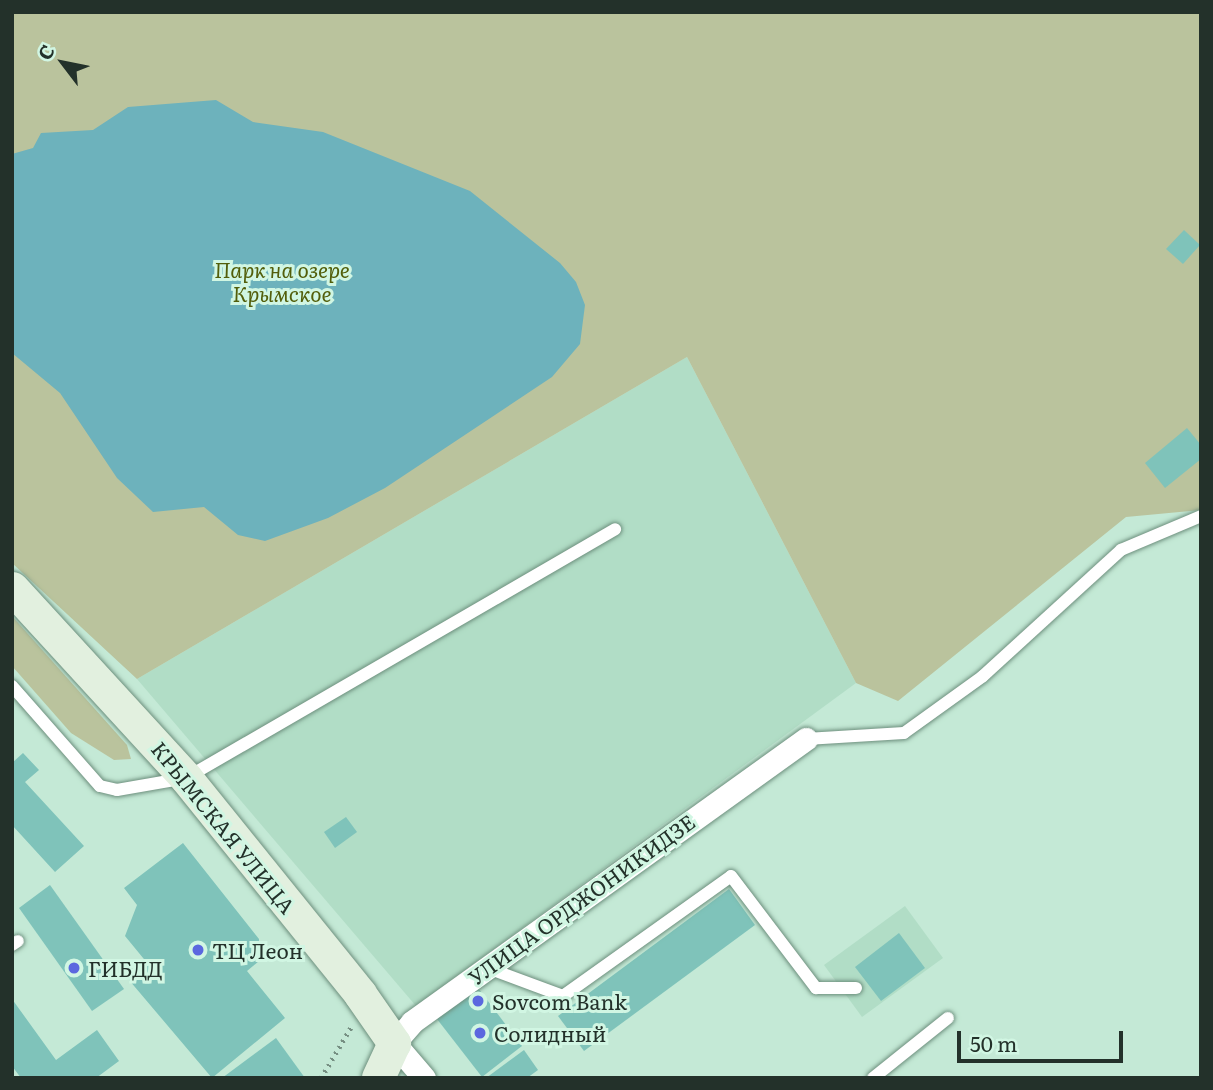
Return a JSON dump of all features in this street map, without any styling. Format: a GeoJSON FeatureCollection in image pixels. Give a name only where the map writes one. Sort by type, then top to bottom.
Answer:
{"type":"FeatureCollection","features":[{"type":"Feature","properties":{"kind":"main road","name":"КРЫМСКАЯ УЛИЦА"},"geometry":{"type":"LineString","coordinates":[[12,588],[186,778],[394,1042]]}},
{"type":"Feature","properties":{"kind":"main road","name":"УЛИЦА ОРДЖОНИКИДЗЕ"},"geometry":{"type":"LineString","coordinates":[[377,1078],[394,1042]]}},
{"type":"Feature","properties":{"kind":"street","name":"УЛИЦА ОРДЖОНИКИДЗЕ"},"geometry":{"type":"LineString","coordinates":[[394,1042],[412,1022],[485,967],[806,739]]}},
{"type":"Feature","properties":{"kind":"street","name":"КРЫМСКАЯ УЛИЦА"},"geometry":{"type":"LineString","coordinates":[[394,1042],[424,1078]]}},
{"type":"Feature","properties":{"kind":"lane"},"geometry":{"type":"LineString","coordinates":[[806,739],[904,733],[984,676],[1121,550],[1201,516]]}},
{"type":"Feature","properties":{"kind":"lane"},"geometry":{"type":"LineString","coordinates":[[12,686],[100,786],[117,790],[186,778],[615,528]]}},
{"type":"Feature","properties":{"kind":"lane"},"geometry":{"type":"LineString","coordinates":[[485,967],[563,996],[732,876],[816,988],[856,988]]}},
{"type":"Feature","properties":{"kind":"lane"},"geometry":{"type":"LineString","coordinates":[[873,1078],[948,1018]]}},
{"type":"Feature","properties":{"kind":"path"},"geometry":{"type":"LineString","coordinates":[[321,1078],[351,1028],[346,1019]]}},
{"type":"Feature","properties":{"kind":"shaded area"},"geometry":{"type":"Polygon","coordinates":[[[687,357],[856,683],[416,1006],[137,679],[687,357]]]}},
{"type":"Feature","properties":{"kind":"shaded area"},"geometry":{"type":"Polygon","coordinates":[[[905,906],[943,958],[862,1017],[824,965],[905,906]]]}},
{"type":"Feature","properties":{"kind":"green space","name":"Парк на озере Крымское"},"geometry":{"type":"Polygon","coordinates":[[[12,12],[1201,12],[1201,510],[1126,517],[898,701],[856,683],[687,357],[137,679],[12,563],[12,12]]]}},
{"type":"Feature","properties":{"kind":"green space"},"geometry":{"type":"Polygon","coordinates":[[[12,616],[127,745],[131,759],[114,760],[71,733],[12,666],[12,616]]]}},
{"type":"Feature","properties":{"kind":"water"},"geometry":{"type":"Polygon","coordinates":[[[216,100],[253,122],[323,132],[470,191],[560,263],[576,282],[585,305],[580,344],[552,377],[385,488],[328,518],[265,541],[238,535],[204,507],[153,512],[117,478],[60,393],[12,353],[12,154],[33,148],[41,133],[93,130],[128,107],[216,100]]]}},
{"type":"Feature","properties":{"kind":"building"},"geometry":{"type":"Polygon","coordinates":[[[1184,230],[1200,245],[1183,264],[1166,249],[1184,230]]]}},
{"type":"Feature","properties":{"kind":"building"},"geometry":{"type":"Polygon","coordinates":[[[1187,428],[1201,445],[1201,459],[1165,488],[1145,463],[1187,428]]]}},
{"type":"Feature","properties":{"kind":"building"},"geometry":{"type":"Polygon","coordinates":[[[23,753],[39,770],[25,782],[84,846],[55,872],[12,825],[12,763],[23,753]]]}},
{"type":"Feature","properties":{"kind":"building"},"geometry":{"type":"Polygon","coordinates":[[[346,817],[357,832],[335,848],[324,832],[346,817]]]}},
{"type":"Feature","properties":{"kind":"building","name":"ТЦ Леон"},"geometry":{"type":"Polygon","coordinates":[[[183,843],[259,939],[259,961],[247,971],[285,1018],[212,1078],[129,980],[148,964],[125,936],[137,905],[124,888],[183,843]]]}},
{"type":"Feature","properties":{"kind":"building"},"geometry":{"type":"Polygon","coordinates":[[[50,885],[124,989],[92,1011],[19,908],[50,885]]]}},
{"type":"Feature","properties":{"kind":"building"},"geometry":{"type":"Polygon","coordinates":[[[729,889],[755,925],[584,1051],[558,1016],[729,889]]]}},
{"type":"Feature","properties":{"kind":"building"},"geometry":{"type":"Polygon","coordinates":[[[899,933],[925,968],[881,1001],[855,967],[899,933]]]}},
{"type":"Feature","properties":{"kind":"building","name":"Солидный"},"geometry":{"type":"Polygon","coordinates":[[[478,988],[522,1046],[482,1077],[437,1019],[478,988]]]}},
{"type":"Feature","properties":{"kind":"building"},"geometry":{"type":"Polygon","coordinates":[[[12,999],[56,1060],[97,1030],[119,1061],[96,1078],[21,1078],[12,1066],[12,999]]]}},
{"type":"Feature","properties":{"kind":"building"},"geometry":{"type":"Polygon","coordinates":[[[276,1038],[305,1078],[222,1078],[276,1038]]]}},
{"type":"Feature","properties":{"kind":"building"},"geometry":{"type":"Polygon","coordinates":[[[524,1050],[538,1070],[527,1078],[486,1078],[524,1050]]]}},
{"type":"Feature","properties":{"kind":"place","name":"ТЦ Леон"},"geometry":{"type":"Point","coordinates":[198,950]}},
{"type":"Feature","properties":{"kind":"place","name":"ГИБДД"},"geometry":{"type":"Point","coordinates":[74,968]}},
{"type":"Feature","properties":{"kind":"place","name":"Sovcom Bank"},"geometry":{"type":"Point","coordinates":[478,1001]}},
{"type":"Feature","properties":{"kind":"place","name":"Солидный"},"geometry":{"type":"Point","coordinates":[480,1033]}}]}
